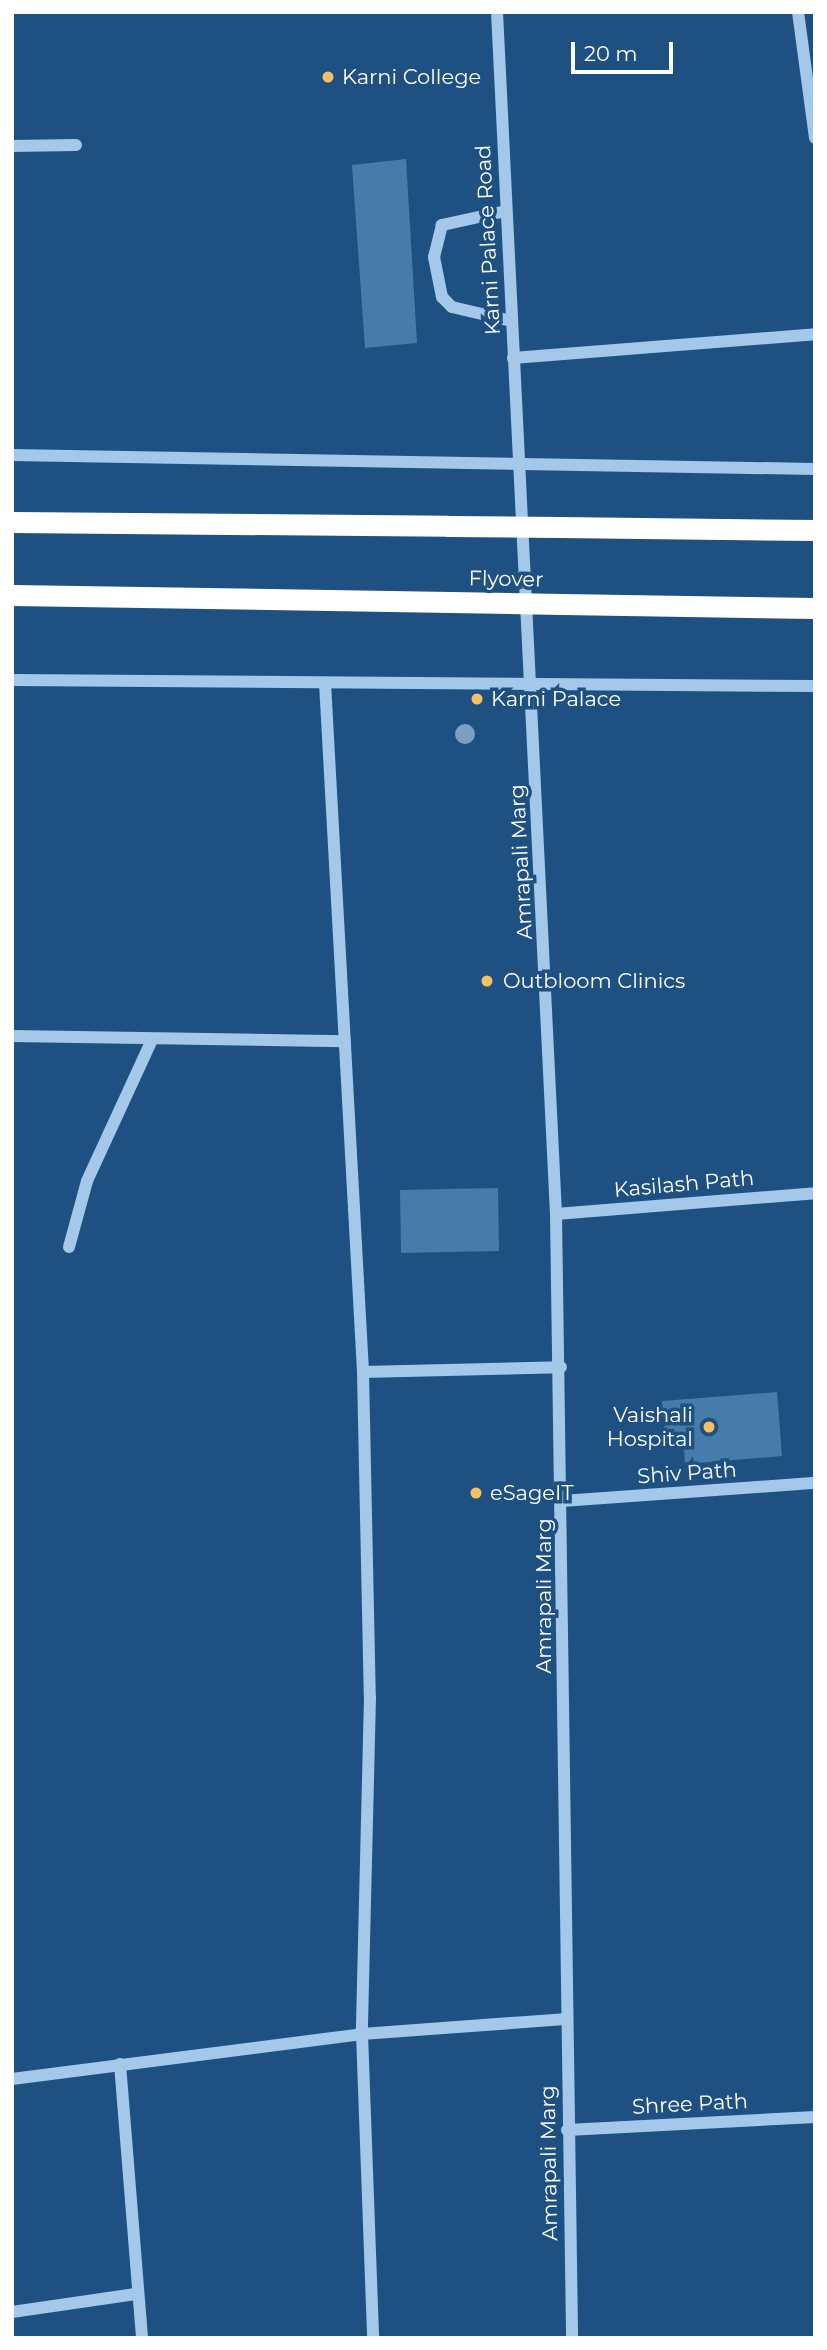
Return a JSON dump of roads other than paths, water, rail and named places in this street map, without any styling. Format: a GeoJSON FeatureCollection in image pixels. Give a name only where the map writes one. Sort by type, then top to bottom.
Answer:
{"type":"FeatureCollection","features":[{"type":"Feature","properties":{"kind":"highway"},"geometry":{"type":"LineString","coordinates":[[12,522],[815,530]]}},
{"type":"Feature","properties":{"kind":"highway","name":"Flyover"},"geometry":{"type":"LineString","coordinates":[[12,595],[815,608]]}},
{"type":"Feature","properties":{"kind":"street","name":"Karni Palace Road"},"geometry":{"type":"LineString","coordinates":[[497,12],[518,465],[532,686]]}},
{"type":"Feature","properties":{"kind":"street"},"geometry":{"type":"LineString","coordinates":[[797,12],[815,138]]}},
{"type":"Feature","properties":{"kind":"street"},"geometry":{"type":"LineString","coordinates":[[12,146],[76,145]]}},
{"type":"Feature","properties":{"kind":"street"},"geometry":{"type":"LineString","coordinates":[[506,211],[442,225],[434,257],[442,297],[452,307],[511,321]]}},
{"type":"Feature","properties":{"kind":"street"},"geometry":{"type":"LineString","coordinates":[[513,358],[815,334]]}},
{"type":"Feature","properties":{"kind":"street"},"geometry":{"type":"LineString","coordinates":[[12,455],[815,469]]}},
{"type":"Feature","properties":{"kind":"street"},"geometry":{"type":"LineString","coordinates":[[12,680],[532,686],[815,686]]}},
{"type":"Feature","properties":{"kind":"street"},"geometry":{"type":"LineString","coordinates":[[325,683],[363,1372],[370,1696],[362,2034],[373,2338]]}},
{"type":"Feature","properties":{"kind":"street","name":"Amrapali Marg"},"geometry":{"type":"LineString","coordinates":[[532,686],[561,1367],[564,2019],[572,2338]]}},
{"type":"Feature","properties":{"kind":"street"},"geometry":{"type":"LineString","coordinates":[[12,1037],[345,1041]]}},
{"type":"Feature","properties":{"kind":"street"},"geometry":{"type":"LineString","coordinates":[[69,1247],[87,1181],[152,1040]]}},
{"type":"Feature","properties":{"kind":"street","name":"Kasilash Path"},"geometry":{"type":"LineString","coordinates":[[556,1214],[815,1193]]}},
{"type":"Feature","properties":{"kind":"street"},"geometry":{"type":"LineString","coordinates":[[363,1372],[561,1367]]}},
{"type":"Feature","properties":{"kind":"street","name":"Shiv Path"},"geometry":{"type":"LineString","coordinates":[[562,1501],[815,1483]]}},
{"type":"Feature","properties":{"kind":"street"},"geometry":{"type":"LineString","coordinates":[[12,2079],[362,2034],[564,2019]]}},
{"type":"Feature","properties":{"kind":"street"},"geometry":{"type":"LineString","coordinates":[[120,2064],[136,2294],[142,2338]]}},
{"type":"Feature","properties":{"kind":"street","name":"Shree Path"},"geometry":{"type":"LineString","coordinates":[[567,2130],[815,2117]]}},
{"type":"Feature","properties":{"kind":"street"},"geometry":{"type":"LineString","coordinates":[[12,2312],[136,2294]]}},
{"type":"Feature","properties":{"kind":"place","name":"Karni College"},"geometry":{"type":"Point","coordinates":[328,77]}},
{"type":"Feature","properties":{"kind":"place","name":"Karni Palace"},"geometry":{"type":"Point","coordinates":[477,699]}},
{"type":"Feature","properties":{"kind":"place","name":"Outbloom Clinics"},"geometry":{"type":"Point","coordinates":[487,981]}},
{"type":"Feature","properties":{"kind":"place","name":"Vaishali Hospital"},"geometry":{"type":"Point","coordinates":[709,1427]}},
{"type":"Feature","properties":{"kind":"place","name":"eSageIT"},"geometry":{"type":"Point","coordinates":[476,1493]}}]}
